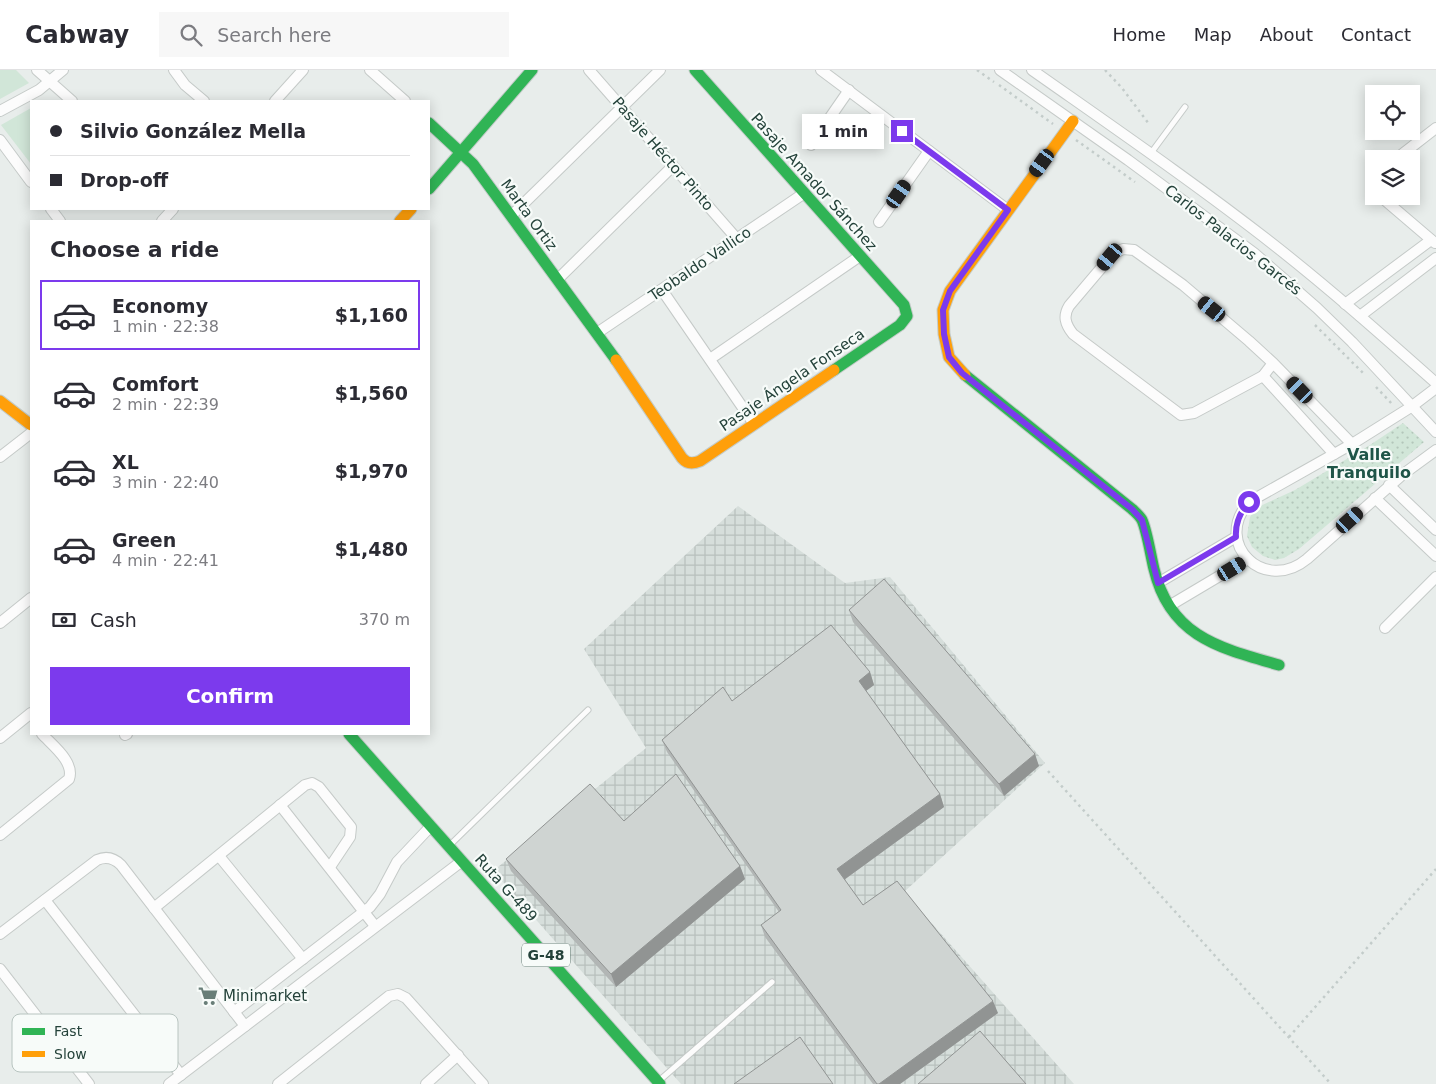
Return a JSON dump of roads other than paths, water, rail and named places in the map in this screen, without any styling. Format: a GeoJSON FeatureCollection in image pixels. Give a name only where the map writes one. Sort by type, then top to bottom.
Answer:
{"type":"FeatureCollection","features":[{"type":"Feature","properties":{"kind":"street"},"geometry":{"type":"LineString","coordinates":[[37,70],[71,100]]}},
{"type":"Feature","properties":{"kind":"street"},"geometry":{"type":"LineString","coordinates":[[0,110],[18,102],[50,82],[63,70]]}},
{"type":"Feature","properties":{"kind":"street"},"geometry":{"type":"LineString","coordinates":[[276,100],[303,70]]}},
{"type":"Feature","properties":{"kind":"street"},"geometry":{"type":"LineString","coordinates":[[370,70],[404,100]]}},
{"type":"Feature","properties":{"kind":"street"},"geometry":{"type":"LineString","coordinates":[[430,188],[532,70]]}},
{"type":"Feature","properties":{"kind":"street","name":"Pasaje Héctor Pinto"},"geometry":{"type":"LineString","coordinates":[[588,70],[737,239]]}},
{"type":"Feature","properties":{"kind":"street"},"geometry":{"type":"LineString","coordinates":[[511,216],[660,70]]}},
{"type":"Feature","properties":{"kind":"street","name":"Pasaje Amador Sánchez"},"geometry":{"type":"LineString","coordinates":[[694,70],[904,305],[907,316]]}},
{"type":"Feature","properties":{"kind":"street"},"geometry":{"type":"LineString","coordinates":[[821,70],[1008,210]]}},
{"type":"Feature","properties":{"kind":"street","name":"Carlos Palacios Garcés"},"geometry":{"type":"LineString","coordinates":[[1000,70],[1223,229],[1286,280],[1352,342],[1436,432]]}},
{"type":"Feature","properties":{"kind":"street","name":"Carlos Palacios Garcés"},"geometry":{"type":"LineString","coordinates":[[1032,70],[1239,218],[1360,316],[1436,383]]}},
{"type":"Feature","properties":{"kind":"street"},"geometry":{"type":"LineString","coordinates":[[179,72],[186,84],[203,100]]}},
{"type":"Feature","properties":{"kind":"street"},"geometry":{"type":"LineString","coordinates":[[1032,92],[1043,78]]}},
{"type":"Feature","properties":{"kind":"street"},"geometry":{"type":"LineString","coordinates":[[811,146],[849,90]]}},
{"type":"Feature","properties":{"kind":"street"},"geometry":{"type":"LineString","coordinates":[[1073,121],[950,291],[943,310],[944,334],[949,357],[962,373],[1132,509],[1142,520],[1163,596],[1169,606],[1201,638],[1226,650],[1279,665]]}},
{"type":"Feature","properties":{"kind":"street","name":"Marta Ortiz"},"geometry":{"type":"LineString","coordinates":[[430,124],[473,164],[597,333],[682,458],[690,463]]}},
{"type":"Feature","properties":{"kind":"street"},"geometry":{"type":"LineString","coordinates":[[1408,150],[1436,128]]}},
{"type":"Feature","properties":{"kind":"street"},"geometry":{"type":"LineString","coordinates":[[0,140],[30,181]]}},
{"type":"Feature","properties":{"kind":"street"},"geometry":{"type":"LineString","coordinates":[[879,222],[929,151]]}},
{"type":"Feature","properties":{"kind":"street"},"geometry":{"type":"LineString","coordinates":[[558,279],[673,166]]}},
{"type":"Feature","properties":{"kind":"street","name":"Teobaldo Vallico"},"geometry":{"type":"LineString","coordinates":[[597,333],[803,194]]}},
{"type":"Feature","properties":{"kind":"street"},"geometry":{"type":"LineString","coordinates":[[1345,304],[1433,242],[1390,205]]}},
{"type":"Feature","properties":{"kind":"street"},"geometry":{"type":"LineString","coordinates":[[163,220],[172,210]]}},
{"type":"Feature","properties":{"kind":"street"},"geometry":{"type":"LineString","coordinates":[[401,220],[410,210]]}},
{"type":"Feature","properties":{"kind":"street"},"geometry":{"type":"LineString","coordinates":[[1273,363],[1263,376],[1194,413],[1180,415],[1073,334],[1066,324],[1066,312],[1113,254],[1123,249],[1129,249],[1145,257],[1182,285],[1249,341],[1273,363],[1352,444]]}},
{"type":"Feature","properties":{"kind":"street"},"geometry":{"type":"LineString","coordinates":[[710,359],[860,256]]}},
{"type":"Feature","properties":{"kind":"street"},"geometry":{"type":"LineString","coordinates":[[1360,316],[1436,258]]}},
{"type":"Feature","properties":{"kind":"street"},"geometry":{"type":"LineString","coordinates":[[662,290],[754,424]]}},
{"type":"Feature","properties":{"kind":"street","name":"Pasaje Ángela Fonseca"},"geometry":{"type":"LineString","coordinates":[[690,463],[700,461],[900,325],[907,316]]}},
{"type":"Feature","properties":{"kind":"street"},"geometry":{"type":"LineString","coordinates":[[1263,376],[1334,454]]}},
{"type":"Feature","properties":{"kind":"street"},"geometry":{"type":"LineString","coordinates":[[1436,388],[1411,407],[1352,444],[1249,502],[1240,514],[1237,522],[1236,537],[1239,547],[1248,560],[1256,566],[1270,571],[1287,570],[1296,567],[1389,485],[1436,450]]}},
{"type":"Feature","properties":{"kind":"street"},"geometry":{"type":"LineString","coordinates":[[0,401],[30,424]]}},
{"type":"Feature","properties":{"kind":"street"},"geometry":{"type":"LineString","coordinates":[[0,456],[30,434]]}},
{"type":"Feature","properties":{"kind":"street"},"geometry":{"type":"LineString","coordinates":[[1389,485],[1436,530]]}},
{"type":"Feature","properties":{"kind":"street"},"geometry":{"type":"LineString","coordinates":[[1375,498],[1436,556]]}},
{"type":"Feature","properties":{"kind":"street"},"geometry":{"type":"LineString","coordinates":[[1158,583],[1236,537]]}},
{"type":"Feature","properties":{"kind":"street"},"geometry":{"type":"LineString","coordinates":[[1169,606],[1248,560]]}},
{"type":"Feature","properties":{"kind":"street"},"geometry":{"type":"LineString","coordinates":[[1385,628],[1436,577]]}},
{"type":"Feature","properties":{"kind":"street"},"geometry":{"type":"LineString","coordinates":[[0,623],[30,599]]}},
{"type":"Feature","properties":{"kind":"street"},"geometry":{"type":"LineString","coordinates":[[0,738],[30,717]]}},
{"type":"Feature","properties":{"kind":"street"},"geometry":{"type":"LineString","coordinates":[[0,835],[69,779],[71,774],[69,764],[43,735]]}},
{"type":"Feature","properties":{"kind":"street","name":"Ruta G-489"},"geometry":{"type":"LineString","coordinates":[[351,735],[658,1083]]}},
{"type":"Feature","properties":{"kind":"street"},"geometry":{"type":"LineString","coordinates":[[154,908],[305,785],[312,783],[319,787],[351,827],[350,836],[330,867]]}},
{"type":"Feature","properties":{"kind":"street"},"geometry":{"type":"LineString","coordinates":[[280,805],[375,926]]}},
{"type":"Feature","properties":{"kind":"street"},"geometry":{"type":"LineString","coordinates":[[234,1012],[376,901],[391,871],[400,858],[431,826]]}},
{"type":"Feature","properties":{"kind":"street"},"geometry":{"type":"LineString","coordinates":[[219,856],[303,959]]}},
{"type":"Feature","properties":{"kind":"street"},"geometry":{"type":"LineString","coordinates":[[0,934],[97,860],[110,858],[121,865],[245,1026]]}},
{"type":"Feature","properties":{"kind":"street"},"geometry":{"type":"LineString","coordinates":[[170,1084],[462,860]]}},
{"type":"Feature","properties":{"kind":"street"},"geometry":{"type":"LineString","coordinates":[[45,900],[134,1014]]}},
{"type":"Feature","properties":{"kind":"street"},"geometry":{"type":"LineString","coordinates":[[0,969],[35,1014]]}},
{"type":"Feature","properties":{"kind":"street"},"geometry":{"type":"LineString","coordinates":[[278,1084],[388,996],[398,994],[406,998],[484,1084]]}},
{"type":"Feature","properties":{"kind":"street"},"geometry":{"type":"LineString","coordinates":[[426,1084],[458,1055]]}},
{"type":"Feature","properties":{"kind":"street"},"geometry":{"type":"LineString","coordinates":[[178,1071],[181,1075]]}},
{"type":"Feature","properties":{"kind":"street"},"geometry":{"type":"LineString","coordinates":[[81,1072],[90,1084]]}},
{"type":"Feature","properties":{"kind":"lane"},"geometry":{"type":"LineString","coordinates":[[1150,154],[1184,107]]}},
{"type":"Feature","properties":{"kind":"lane"},"geometry":{"type":"LineString","coordinates":[[449,846],[588,710]]}},
{"type":"Feature","properties":{"kind":"lane"},"geometry":{"type":"LineString","coordinates":[[658,1083],[772,982]]}},
{"type":"Feature","properties":{"kind":"place","name":"Minimarket"},"geometry":{"type":"Point","coordinates":[208,996]}},
{"type":"Feature","properties":{"kind":"district","name":"Valle Tranquilo"},"geometry":{"type":"Point","coordinates":[1369,463]}}]}
